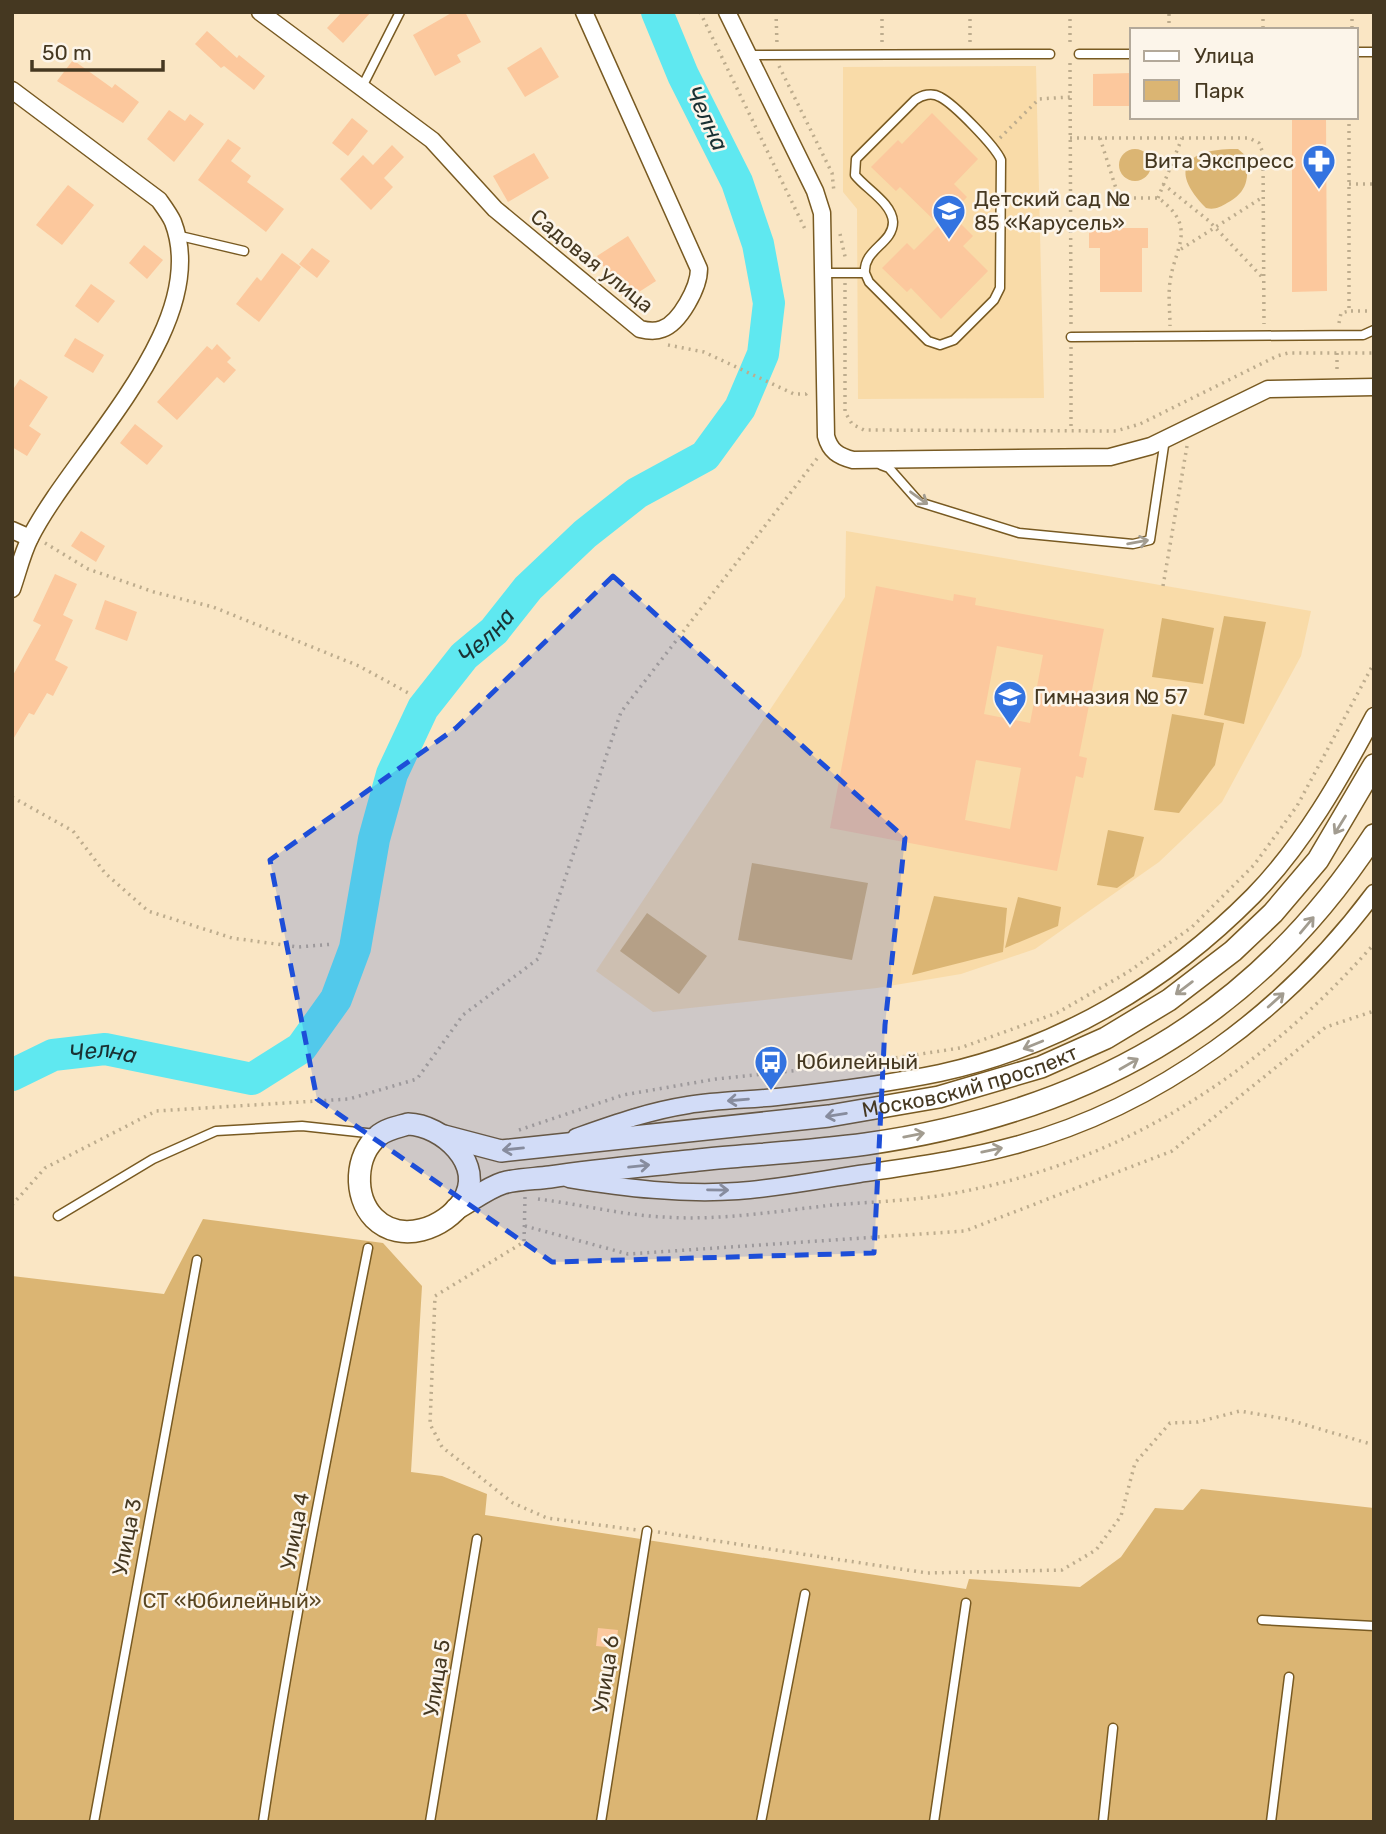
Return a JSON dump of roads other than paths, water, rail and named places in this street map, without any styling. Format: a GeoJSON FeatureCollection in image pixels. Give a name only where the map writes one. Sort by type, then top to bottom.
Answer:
{"type":"FeatureCollection","features":[{"type":"Feature","properties":{"kind":"main road","name":"Московский проспект"},"geometry":{"type":"LineString","coordinates":[[1374,765],[1318,860],[1273,913],[1233,951],[1169,1000],[1106,1038],[1041,1067],[939,1097],[829,1116],[500,1151],[444,1136],[422,1124],[408,1124],[380,1134],[362,1157],[359,1172],[365,1202],[374,1218],[387,1227],[418,1232],[447,1219],[456,1209],[502,1183],[867,1144],[955,1127],[1035,1105],[1108,1076],[1181,1034],[1250,981],[1303,932],[1374,835]]}},
{"type":"Feature","properties":{"kind":"main road"},"geometry":{"type":"LineString","coordinates":[[444,1136],[462,1156],[468,1173],[464,1198],[456,1209]]}},
{"type":"Feature","properties":{"kind":"street","name":"Садовая улица"},"geometry":{"type":"LineString","coordinates":[[260,12],[432,140],[495,209],[640,329],[654,331],[666,328],[696,292],[699,269],[584,12]]}},
{"type":"Feature","properties":{"kind":"street"},"geometry":{"type":"LineString","coordinates":[[727,12],[818,199],[825,229],[828,444],[841,457],[865,460],[1097,458],[1135,451],[1165,439],[1268,388],[1374,387]]}},
{"type":"Feature","properties":{"kind":"street"},"geometry":{"type":"LineString","coordinates":[[12,90],[159,200],[173,222],[180,254],[174,301],[158,348],[30,538],[12,589]]}},
{"type":"Feature","properties":{"kind":"street"},"geometry":{"type":"LineString","coordinates":[[12,530],[30,538]]}},
{"type":"Feature","properties":{"kind":"street"},"geometry":{"type":"LineString","coordinates":[[552,1145],[637,1116],[688,1105],[779,1097],[939,1073],[1012,1053],[1066,1032],[1129,997],[1193,951],[1254,895],[1299,840],[1374,716]]}},
{"type":"Feature","properties":{"kind":"street"},"geometry":{"type":"LineString","coordinates":[[553,1176],[638,1190],[738,1191],[929,1164],[1017,1145],[1095,1118],[1155,1089],[1240,1032],[1302,976],[1353,921],[1374,893]]}},
{"type":"Feature","properties":{"kind":"lane"},"geometry":{"type":"LineString","coordinates":[[361,88],[400,12]]}},
{"type":"Feature","properties":{"kind":"lane"},"geometry":{"type":"LineString","coordinates":[[748,55],[1050,54]]}},
{"type":"Feature","properties":{"kind":"lane"},"geometry":{"type":"LineString","coordinates":[[1079,54],[1130,54]]}},
{"type":"Feature","properties":{"kind":"lane"},"geometry":{"type":"LineString","coordinates":[[926,94],[942,97],[992,147],[1002,166],[1002,283],[994,300],[954,340],[940,345],[928,341],[869,282],[865,273],[868,255],[890,233],[893,221],[887,207],[855,175],[854,163],[915,100],[926,94]]}},
{"type":"Feature","properties":{"kind":"lane"},"geometry":{"type":"LineString","coordinates":[[176,235],[244,251]]}},
{"type":"Feature","properties":{"kind":"lane"},"geometry":{"type":"LineString","coordinates":[[825,273],[865,273]]}},
{"type":"Feature","properties":{"kind":"lane"},"geometry":{"type":"LineString","coordinates":[[1071,337],[1363,335],[1374,330]]}},
{"type":"Feature","properties":{"kind":"lane"},"geometry":{"type":"LineString","coordinates":[[865,460],[889,468],[919,502],[1019,533],[1133,544],[1150,540],[1165,439]]}},
{"type":"Feature","properties":{"kind":"lane"},"geometry":{"type":"LineString","coordinates":[[58,1216],[153,1159],[216,1131],[302,1126],[380,1134]]}},
{"type":"Feature","properties":{"kind":"lane","name":"Улица 4"},"geometry":{"type":"LineString","coordinates":[[263,1822],[292,1641],[328,1460],[342,1367],[368,1248]]}},
{"type":"Feature","properties":{"kind":"lane","name":"Улица 3"},"geometry":{"type":"LineString","coordinates":[[93,1822],[197,1260]]}},
{"type":"Feature","properties":{"kind":"lane","name":"Улица 6"},"geometry":{"type":"LineString","coordinates":[[601,1822],[647,1531]]}},
{"type":"Feature","properties":{"kind":"lane","name":"Улица 5"},"geometry":{"type":"LineString","coordinates":[[430,1822],[477,1539]]}},
{"type":"Feature","properties":{"kind":"lane"},"geometry":{"type":"LineString","coordinates":[[761,1822],[804,1594]]}},
{"type":"Feature","properties":{"kind":"lane"},"geometry":{"type":"LineString","coordinates":[[934,1822],[966,1603]]}},
{"type":"Feature","properties":{"kind":"lane"},"geometry":{"type":"LineString","coordinates":[[1262,1620],[1374,1626]]}},
{"type":"Feature","properties":{"kind":"lane"},"geometry":{"type":"LineString","coordinates":[[1271,1822],[1289,1677]]}},
{"type":"Feature","properties":{"kind":"lane"},"geometry":{"type":"LineString","coordinates":[[1103,1822],[1113,1728]]}},
{"type":"Feature","properties":{"kind":"waterway","name":"Челна"},"geometry":{"type":"LineString","coordinates":[[12,1075],[53,1055],[105,1049],[252,1079],[301,1048],[336,999],[355,948],[374,839],[392,774],[423,708],[464,656],[494,631],[528,588],[585,534],[637,493],[705,456],[740,408],[763,354],[769,303],[758,244],[737,182],[683,75],[657,12]]}},
{"type":"Feature","properties":{"kind":"place","name":"Вита Экспресс"},"geometry":{"type":"Point","coordinates":[1319,191]}},
{"type":"Feature","properties":{"kind":"place","name":"Детский сад № 85 «Карусель»"},"geometry":{"type":"Point","coordinates":[949,241]}},
{"type":"Feature","properties":{"kind":"place","name":"Гимназия № 57"},"geometry":{"type":"Point","coordinates":[1010,727]}},
{"type":"Feature","properties":{"kind":"place","name":"Юбилейный"},"geometry":{"type":"Point","coordinates":[771,1092]}},
{"type":"Feature","properties":{"kind":"park label","name":"СТ «Юбилейный»"},"geometry":{"type":"Point","coordinates":[232,1601]}}]}
